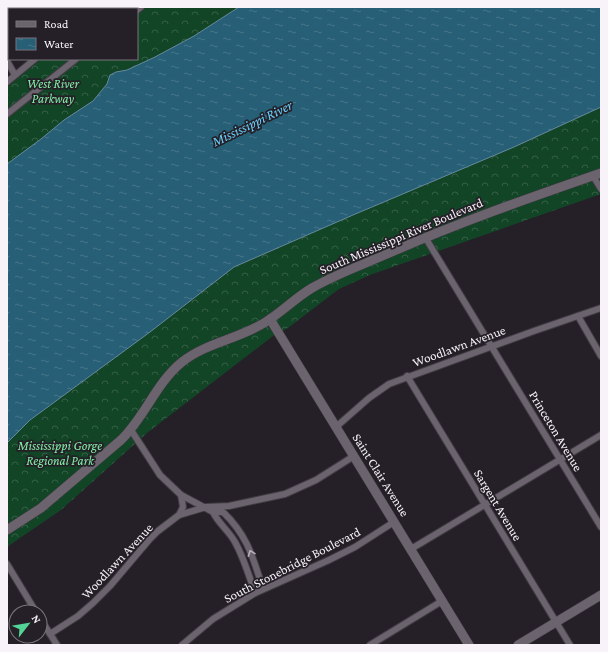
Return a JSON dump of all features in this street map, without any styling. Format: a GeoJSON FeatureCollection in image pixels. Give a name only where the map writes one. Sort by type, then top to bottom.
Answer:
{"type":"FeatureCollection","features":[{"type":"Feature","properties":{"kind":"street"},"geometry":{"type":"LineString","coordinates":[[7,82],[34,60]]}},
{"type":"Feature","properties":{"kind":"street"},"geometry":{"type":"LineString","coordinates":[[7,114],[75,60]]}},
{"type":"Feature","properties":{"kind":"street"},"geometry":{"type":"LineString","coordinates":[[7,61],[15,75]]}},
{"type":"Feature","properties":{"kind":"street"},"geometry":{"type":"LineString","coordinates":[[597,174],[601,189]]}},
{"type":"Feature","properties":{"kind":"street","name":"South Mississippi River Boulevard"},"geometry":{"type":"LineString","coordinates":[[7,530],[41,508],[131,430],[166,378],[190,356],[216,343],[240,335],[263,324],[301,295],[318,285],[426,237],[597,174]]}},
{"type":"Feature","properties":{"kind":"street","name":"Princeton Avenue"},"geometry":{"type":"LineString","coordinates":[[426,237],[601,527]]}},
{"type":"Feature","properties":{"kind":"street","name":"Woodlawn Avenue"},"geometry":{"type":"LineString","coordinates":[[336,427],[379,390],[389,384],[407,376],[601,308]]}},
{"type":"Feature","properties":{"kind":"street"},"geometry":{"type":"LineString","coordinates":[[578,316],[601,356]]}},
{"type":"Feature","properties":{"kind":"street","name":"Saint Clair Avenue"},"geometry":{"type":"LineString","coordinates":[[270,319],[469,645]]}},
{"type":"Feature","properties":{"kind":"street","name":"Sargent Avenue"},"geometry":{"type":"LineString","coordinates":[[407,376],[570,645]]}},
{"type":"Feature","properties":{"kind":"street"},"geometry":{"type":"LineString","coordinates":[[131,430],[160,475],[182,495],[213,512],[216,519],[227,530],[236,544],[255,593]]}},
{"type":"Feature","properties":{"kind":"street"},"geometry":{"type":"LineString","coordinates":[[411,549],[601,435]]}},
{"type":"Feature","properties":{"kind":"street","name":"Woodlawn Avenue"},"geometry":{"type":"LineString","coordinates":[[50,634],[74,619],[93,603],[110,586],[149,540],[158,531],[179,516],[206,507],[229,506],[285,494],[316,480],[354,456]]}},
{"type":"Feature","properties":{"kind":"street"},"geometry":{"type":"LineString","coordinates":[[179,516],[183,507],[182,495]]}},
{"type":"Feature","properties":{"kind":"street"},"geometry":{"type":"LineString","coordinates":[[213,512],[223,512],[239,529],[250,549],[263,589]]}},
{"type":"Feature","properties":{"kind":"street","name":"South Stonebridge Boulevard"},"geometry":{"type":"LineString","coordinates":[[182,645],[213,619],[255,593],[348,550],[394,522]]}},
{"type":"Feature","properties":{"kind":"street"},"geometry":{"type":"LineString","coordinates":[[7,564],[31,604]]}},
{"type":"Feature","properties":{"kind":"street"},"geometry":{"type":"LineString","coordinates":[[518,645],[601,596]]}},
{"type":"Feature","properties":{"kind":"street"},"geometry":{"type":"LineString","coordinates":[[370,645],[442,601]]}},
{"type":"Feature","properties":{"kind":"street"},"geometry":{"type":"LineString","coordinates":[[48,631],[57,645]]}},
{"type":"Feature","properties":{"kind":"green space","name":"West River Parkway"},"geometry":{"type":"Polygon","coordinates":[[[239,7],[194,36],[155,57],[127,70],[110,75],[107,84],[93,101],[64,120],[7,164],[7,87],[40,60],[138,60],[138,8],[106,8],[239,7]]]}},
{"type":"Feature","properties":{"kind":"green space","name":"Mississippi Gorge Regional Park"},"geometry":{"type":"Polygon","coordinates":[[[601,107],[601,194],[370,275],[339,289],[288,328],[273,336],[147,433],[61,510],[7,547],[7,443],[30,420],[150,332],[234,267],[514,147],[601,107]]]}},
{"type":"Feature","properties":{"kind":"water","name":"Mississippi River"},"geometry":{"type":"Polygon","coordinates":[[[239,7],[601,7],[601,107],[514,147],[234,267],[150,332],[30,420],[7,443],[7,164],[64,120],[93,101],[107,84],[110,75],[127,70],[155,57],[194,36],[239,7]]]}}]}
